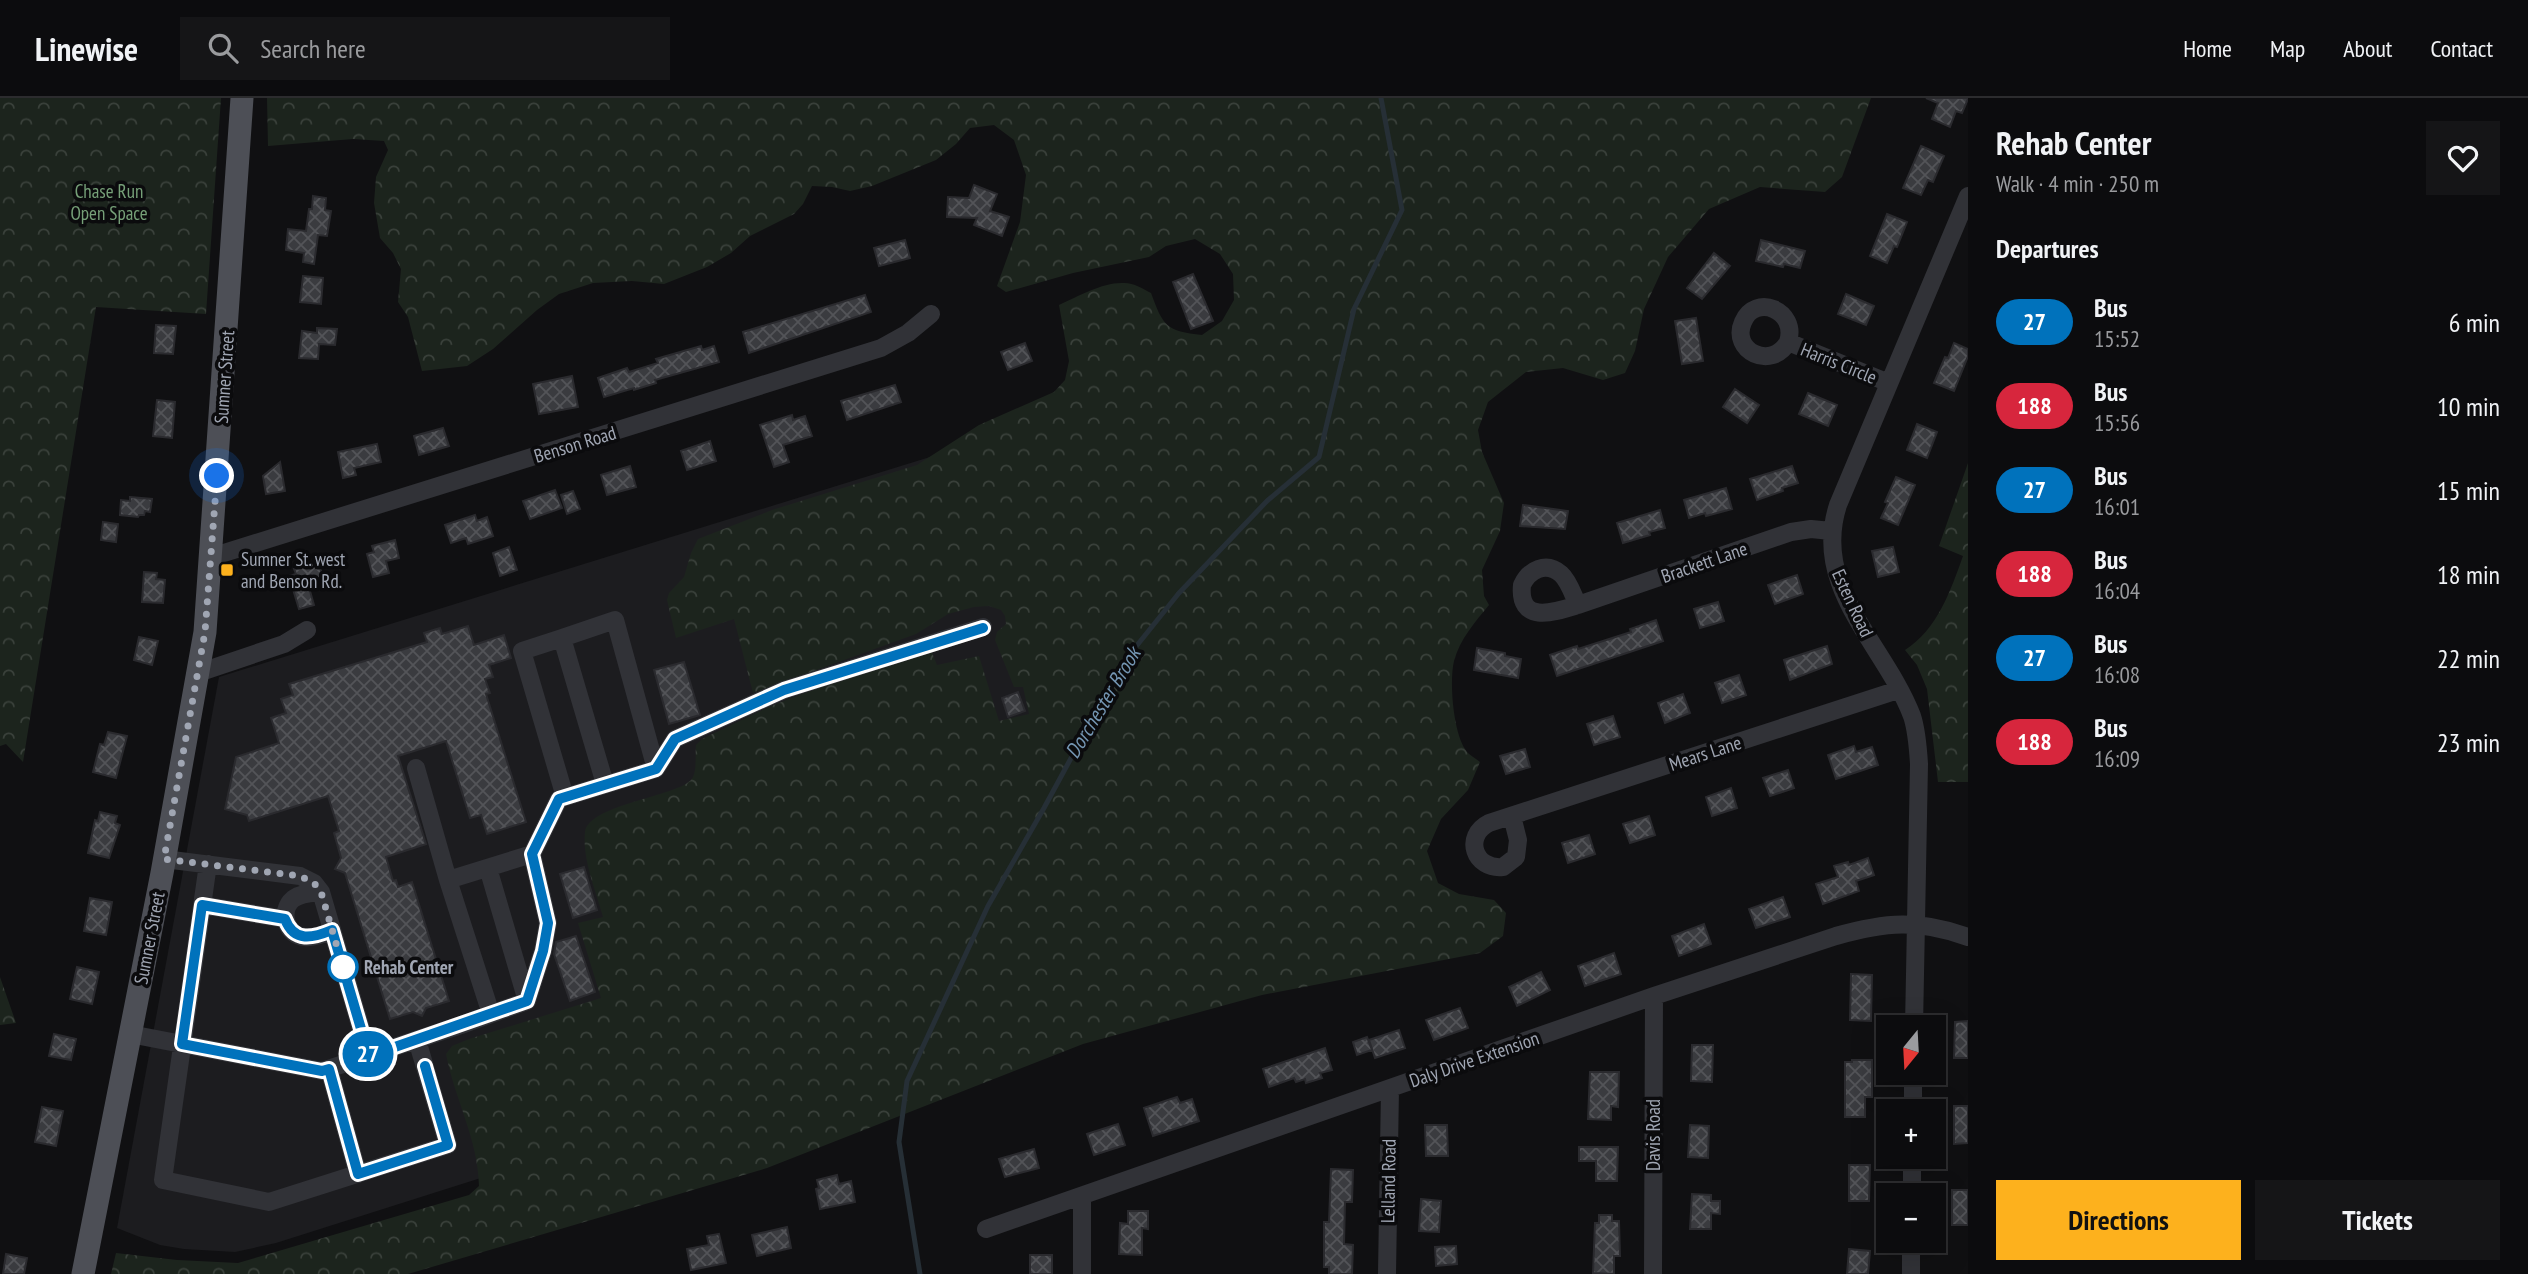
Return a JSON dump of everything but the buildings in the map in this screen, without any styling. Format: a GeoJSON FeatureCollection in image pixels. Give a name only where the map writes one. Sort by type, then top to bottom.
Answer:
{"type":"FeatureCollection","features":[{"type":"Feature","properties":{"kind":"main road","name":"Sumner Street"},"geometry":{"type":"LineString","coordinates":[[83,1274],[205,632],[243,98]]}},
{"type":"Feature","properties":{"kind":"street","name":"Esten Road"},"geometry":{"type":"LineString","coordinates":[[1914,1015],[1918,748],[1912,717],[1841,586],[1833,558],[1831,531],[1838,505],[1968,196]]}},
{"type":"Feature","properties":{"kind":"street","name":"Benson Road"},"geometry":{"type":"LineString","coordinates":[[211,557],[881,348],[902,337],[931,314]]}},
{"type":"Feature","properties":{"kind":"street","name":"Harris Circle"},"geometry":{"type":"LineString","coordinates":[[1788,342],[1889,383]]}},
{"type":"Feature","properties":{"kind":"street","name":"Brackett Lane"},"geometry":{"type":"LineString","coordinates":[[1578,605],[1791,532],[1811,528],[1831,531]]}},
{"type":"Feature","properties":{"kind":"street"},"geometry":{"type":"LineString","coordinates":[[565,797],[522,651],[615,620],[656,769]]}},
{"type":"Feature","properties":{"kind":"street"},"geometry":{"type":"LineString","coordinates":[[527,1001],[543,951],[548,923],[532,854],[559,799],[656,769],[675,739],[784,690],[983,628]]}},
{"type":"Feature","properties":{"kind":"street"},"geometry":{"type":"LineString","coordinates":[[198,673],[284,645],[307,630]]}},
{"type":"Feature","properties":{"kind":"street"},"geometry":{"type":"LineString","coordinates":[[562,638],[605,785]]}},
{"type":"Feature","properties":{"kind":"street","name":"Mears Lane"},"geometry":{"type":"LineString","coordinates":[[1512,816],[1898,690]]}},
{"type":"Feature","properties":{"kind":"street"},"geometry":{"type":"LineString","coordinates":[[416,768],[491,1014]]}},
{"type":"Feature","properties":{"kind":"street"},"geometry":{"type":"LineString","coordinates":[[448,880],[532,854]]}},
{"type":"Feature","properties":{"kind":"street"},"geometry":{"type":"LineString","coordinates":[[164,859],[300,876],[314,883],[321,892],[369,1056]]}},
{"type":"Feature","properties":{"kind":"street"},"geometry":{"type":"LineString","coordinates":[[208,864],[163,1180],[269,1202],[448,1145],[417,1040]]}},
{"type":"Feature","properties":{"kind":"street"},"geometry":{"type":"LineString","coordinates":[[488,868],[527,1001]]}},
{"type":"Feature","properties":{"kind":"street"},"geometry":{"type":"LineString","coordinates":[[321,892],[300,895],[293,899],[285,919],[288,927],[300,936],[315,937],[332,930]]}},
{"type":"Feature","properties":{"kind":"street"},"geometry":{"type":"LineString","coordinates":[[202,905],[285,919]]}},
{"type":"Feature","properties":{"kind":"street","name":"Daly Drive Extension"},"geometry":{"type":"LineString","coordinates":[[986,1229],[1654,996],[1865,928],[1915,923],[1968,937]]}},
{"type":"Feature","properties":{"kind":"street","name":"Davis Road"},"geometry":{"type":"LineString","coordinates":[[1653,1274],[1654,996]]}},
{"type":"Feature","properties":{"kind":"street"},"geometry":{"type":"LineString","coordinates":[[130,1034],[322,1071],[527,1001]]}},
{"type":"Feature","properties":{"kind":"street"},"geometry":{"type":"LineString","coordinates":[[329,1069],[358,1174]]}},
{"type":"Feature","properties":{"kind":"street","name":"Lelland Road"},"geometry":{"type":"LineString","coordinates":[[1387,1274],[1390,1088]]}},
{"type":"Feature","properties":{"kind":"street"},"geometry":{"type":"LineString","coordinates":[[1082,1196],[1082,1274]]}},
{"type":"Feature","properties":{"kind":"street"},"geometry":{"type":"LineString","coordinates":[[1911,1253],[1911,1274]]}},
{"type":"Feature","properties":{"kind":"shaded area"},"geometry":{"type":"Polygon","coordinates":[[[1104,403],[982,1019],[276,1243],[235,1252],[184,1249],[160,1245],[117,1228],[219,677],[1104,403]]]}},
{"type":"Feature","properties":{"kind":"green space","name":"Chase Run Open Space"},"geometry":{"type":"Polygon","coordinates":[[[0,98],[221,98],[206,314],[96,307],[23,762],[6,744],[0,746],[0,98]]]}},
{"type":"Feature","properties":{"kind":"green space"},"geometry":{"type":"Polygon","coordinates":[[[267,98],[1871,98],[1842,177],[1825,192],[1760,187],[1709,209],[1668,257],[1644,309],[1635,351],[1625,373],[1603,380],[1563,368],[1526,372],[1488,402],[1478,430],[1482,452],[1504,503],[1500,531],[1482,570],[1484,596],[1489,605],[1460,645],[1454,661],[1452,681],[1453,708],[1458,733],[1467,752],[1480,762],[1468,790],[1441,819],[1427,851],[1438,883],[1459,894],[1494,900],[1506,913],[1503,936],[1480,953],[1262,995],[1083,1044],[767,1168],[408,1274],[111,1274],[116,1253],[238,1263],[469,1195],[479,1186],[475,1152],[446,1054],[452,1046],[469,1039],[601,998],[578,923],[603,917],[588,864],[585,832],[590,822],[602,814],[686,784],[693,777],[696,745],[702,739],[812,690],[931,650],[937,665],[979,656],[999,721],[1029,714],[1023,687],[1014,687],[995,640],[997,632],[1006,624],[1001,610],[989,606],[974,607],[948,614],[916,634],[753,693],[734,619],[676,638],[667,600],[669,593],[684,577],[698,539],[772,510],[917,465],[979,425],[1054,392],[1065,380],[1069,361],[1059,305],[1099,287],[1116,283],[1131,284],[1151,293],[1163,320],[1173,329],[1202,335],[1222,321],[1234,300],[1233,274],[1220,254],[1195,239],[1166,246],[1149,257],[1073,273],[1006,292],[997,286],[1020,222],[1026,175],[1014,140],[994,125],[970,128],[936,160],[872,186],[850,191],[812,186],[803,204],[794,214],[750,236],[731,253],[707,267],[664,284],[632,281],[593,283],[559,294],[493,349],[467,366],[422,371],[408,317],[398,302],[401,269],[393,253],[380,238],[374,203],[376,177],[388,150],[384,141],[353,139],[268,146],[267,98]]]}},
{"type":"Feature","properties":{"kind":"green space"},"geometry":{"type":"Polygon","coordinates":[[[1968,463],[1968,782],[1938,782],[1927,689],[1917,665],[1905,650],[1926,632],[1934,620],[1948,595],[1963,556],[1939,546],[1968,463]]]}},
{"type":"Feature","properties":{"kind":"green space"},"geometry":{"type":"Polygon","coordinates":[[[0,977],[16,1023],[0,1025],[0,977]]]}},
{"type":"Feature","properties":{"kind":"waterway","name":"Dorchester Brook"},"geometry":{"type":"LineString","coordinates":[[920,1274],[899,1142],[907,1081],[988,906],[1122,664],[1179,593],[1267,501],[1319,457],[1354,309],[1402,210],[1381,98]]}},
{"type":"Feature","properties":{"kind":"bus line","name":"27"},"geometry":{"type":"LineString","coordinates":[[425,1066],[448,1145],[358,1174],[329,1069],[322,1071],[182,1044],[202,905],[285,919],[293,932],[307,938],[332,930],[369,1056],[461,1025],[527,1001],[543,951],[548,923],[532,854],[559,799],[656,769],[675,739],[784,690],[983,628]]}},
{"type":"Feature","properties":{"kind":"place","name":"Sumner St. west and Benson Rd."},"geometry":{"type":"Point","coordinates":[227,570]}},
{"type":"Feature","properties":{"kind":"place","name":"Rehab Center"},"geometry":{"type":"Point","coordinates":[343,967]}},
{"type":"Feature","properties":{"kind":"route"},"geometry":{"type":"LineString","coordinates":[[217,476],[205,632],[164,859],[300,876],[314,883],[321,892],[343,967]]}}]}
